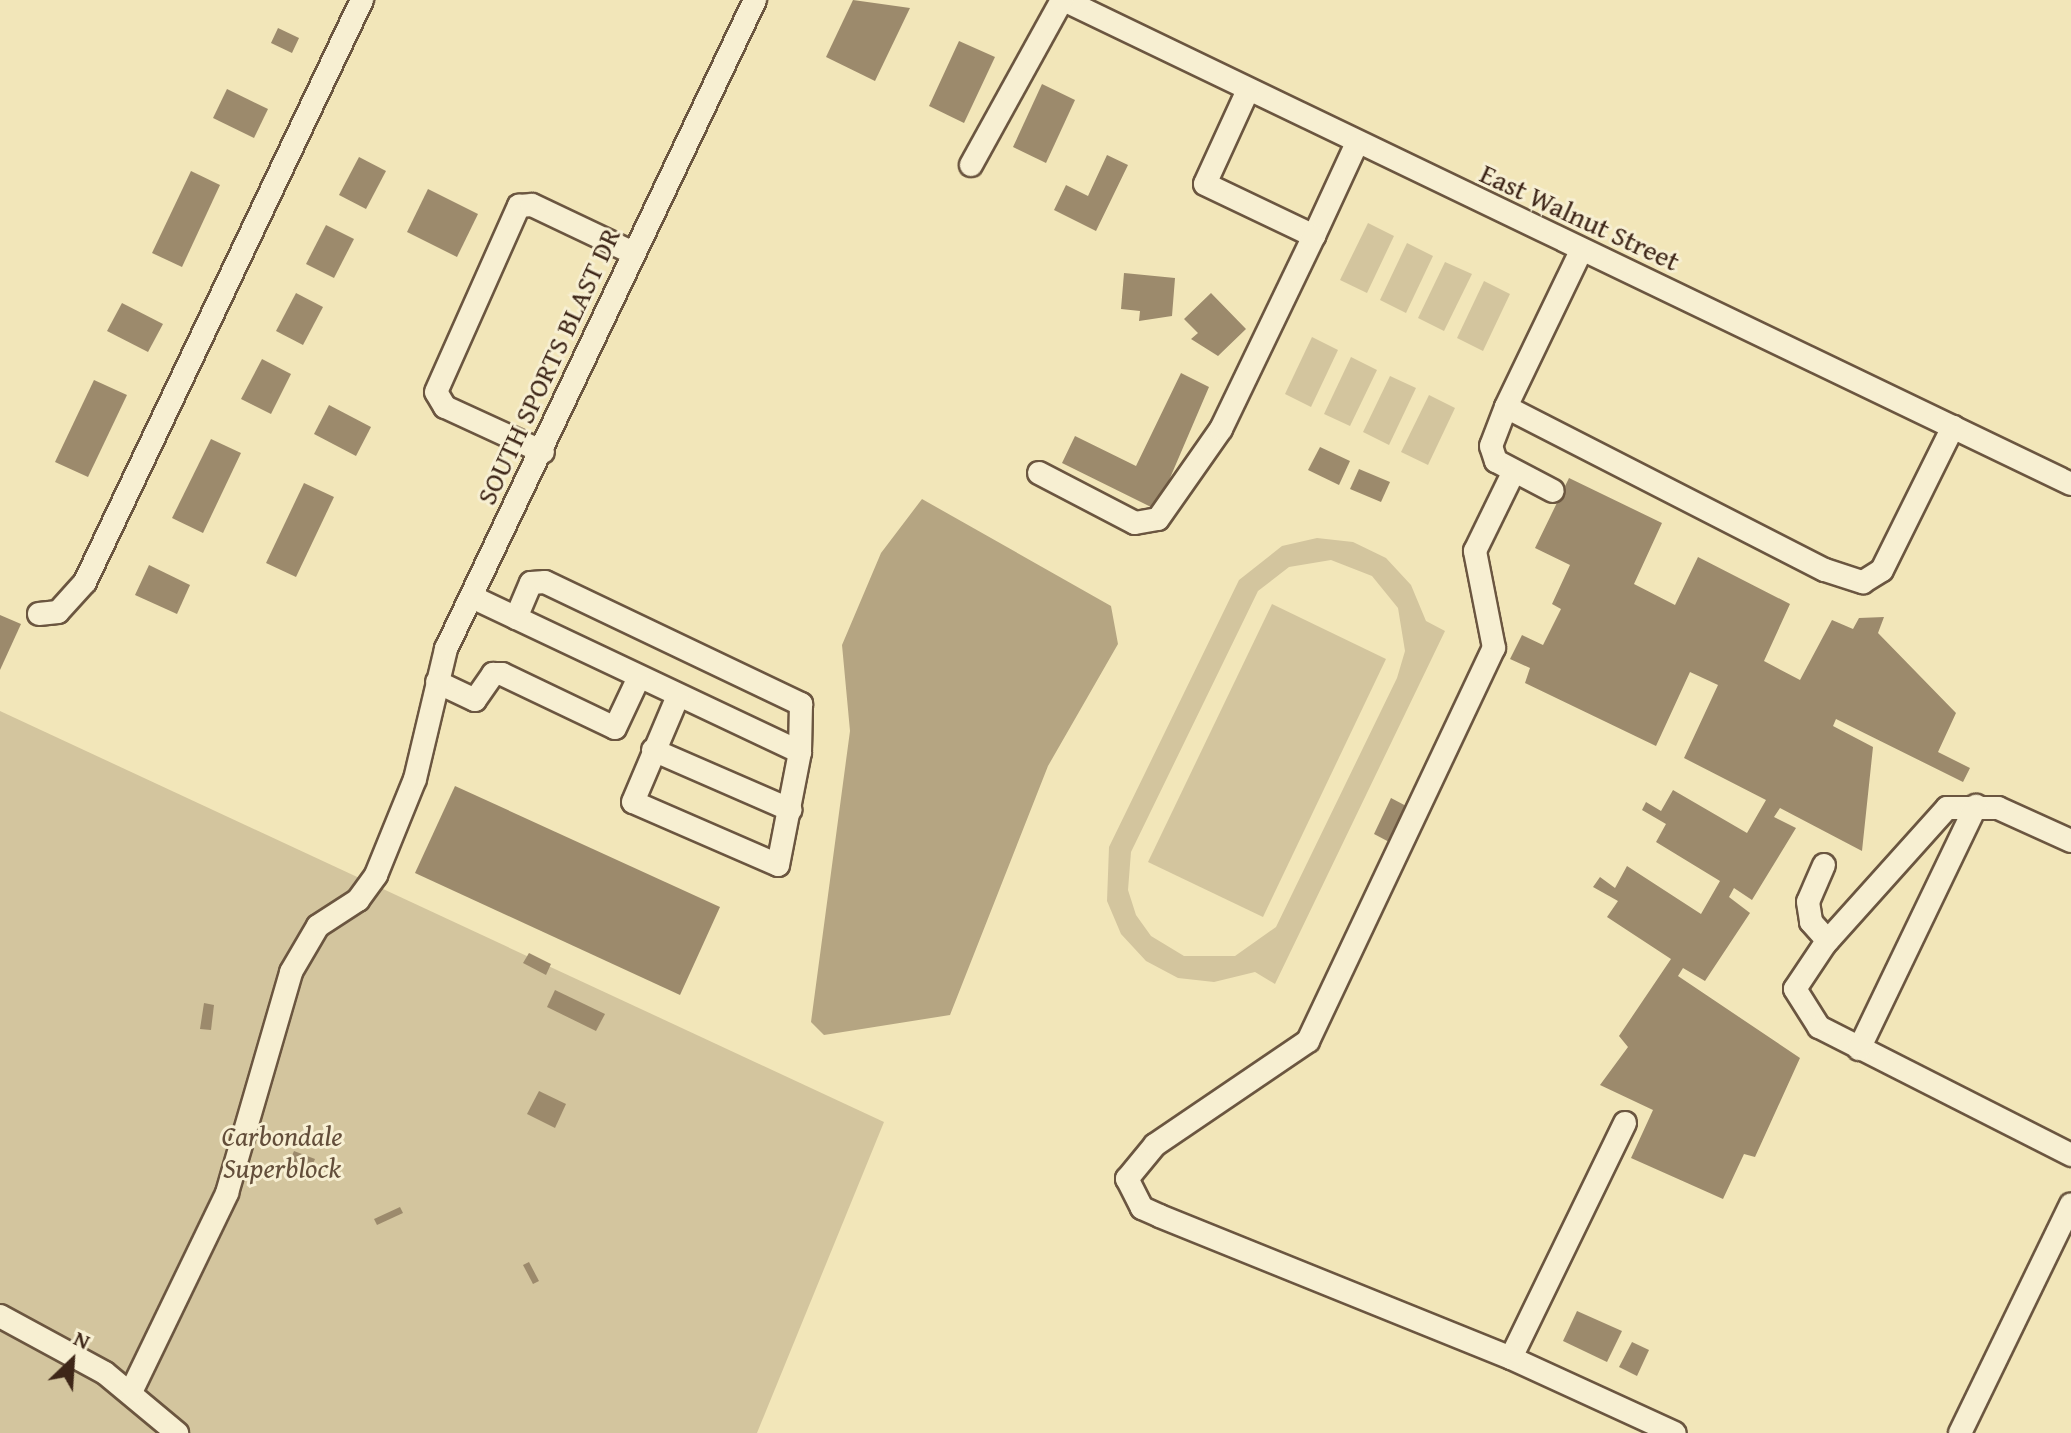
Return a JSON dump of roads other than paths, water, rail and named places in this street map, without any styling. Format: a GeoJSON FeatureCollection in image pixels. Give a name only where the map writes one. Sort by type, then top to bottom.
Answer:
{"type":"FeatureCollection","features":[{"type":"Feature","properties":{"kind":"street"},"geometry":{"type":"LineString","coordinates":[[39,614],[58,612],[85,582],[362,0]]}},
{"type":"Feature","properties":{"kind":"street","name":"SOUTH SPORTS BLAST DR"},"geometry":{"type":"LineString","coordinates":[[131,1392],[227,1193],[291,972],[318,926],[368,890],[418,765],[437,682],[472,597],[755,0]]}},
{"type":"Feature","properties":{"kind":"street"},"geometry":{"type":"LineString","coordinates":[[971,165],[1063,0]]}},
{"type":"Feature","properties":{"kind":"street","name":"East Walnut Street"},"geometry":{"type":"LineString","coordinates":[[1063,0],[2071,484]]}},
{"type":"Feature","properties":{"kind":"street"},"geometry":{"type":"LineString","coordinates":[[1248,90],[1205,184],[1314,236]]}},
{"type":"Feature","properties":{"kind":"street"},"geometry":{"type":"LineString","coordinates":[[1039,473],[1135,523],[1158,519],[1221,429],[1357,143]]}},
{"type":"Feature","properties":{"kind":"street"},"geometry":{"type":"LineString","coordinates":[[543,452],[445,407],[436,392],[519,206],[532,205],[633,253]]}},
{"type":"Feature","properties":{"kind":"street"},"geometry":{"type":"LineString","coordinates":[[1553,491],[1513,473],[1496,461],[1491,446],[1506,407],[1581,251]]}},
{"type":"Feature","properties":{"kind":"street"},"geometry":{"type":"LineString","coordinates":[[1506,407],[1825,570],[1863,582],[1882,570],[1953,427]]}},
{"type":"Feature","properties":{"kind":"street"},"geometry":{"type":"LineString","coordinates":[[1513,473],[1475,551],[1494,648],[1308,1041],[1155,1145],[1127,1179],[1142,1208],[1511,1358],[1675,1433]]}},
{"type":"Feature","properties":{"kind":"street"},"geometry":{"type":"LineString","coordinates":[[516,618],[531,583],[559,588],[801,704],[800,752],[783,861],[771,867],[637,807],[632,798],[678,696]]}},
{"type":"Feature","properties":{"kind":"street"},"geometry":{"type":"LineString","coordinates":[[472,597],[800,752]]}},
{"type":"Feature","properties":{"kind":"street"},"geometry":{"type":"LineString","coordinates":[[437,682],[475,700],[493,674],[502,674],[615,728],[639,677]]}},
{"type":"Feature","properties":{"kind":"street"},"geometry":{"type":"LineString","coordinates":[[653,750],[791,810]]}},
{"type":"Feature","properties":{"kind":"street"},"geometry":{"type":"LineString","coordinates":[[1859,1049],[1976,806]]}},
{"type":"Feature","properties":{"kind":"street"},"geometry":{"type":"LineString","coordinates":[[2071,841],[2012,813],[1976,806],[1938,815],[1798,976],[1796,996],[1819,1027],[2071,1155]]}},
{"type":"Feature","properties":{"kind":"street"},"geometry":{"type":"LineString","coordinates":[[1824,865],[1808,902],[1811,922],[1828,941]]}},
{"type":"Feature","properties":{"kind":"street"},"geometry":{"type":"LineString","coordinates":[[1511,1358],[1625,1123]]}},
{"type":"Feature","properties":{"kind":"street"},"geometry":{"type":"LineString","coordinates":[[1960,1433],[2071,1204]]}},
{"type":"Feature","properties":{"kind":"street"},"geometry":{"type":"LineString","coordinates":[[0,1316],[131,1392],[177,1433]]}},
{"type":"Feature","properties":{"kind":"park label","name":"Carbondale Superblock"},"geometry":{"type":"Point","coordinates":[282,1152]}}]}
